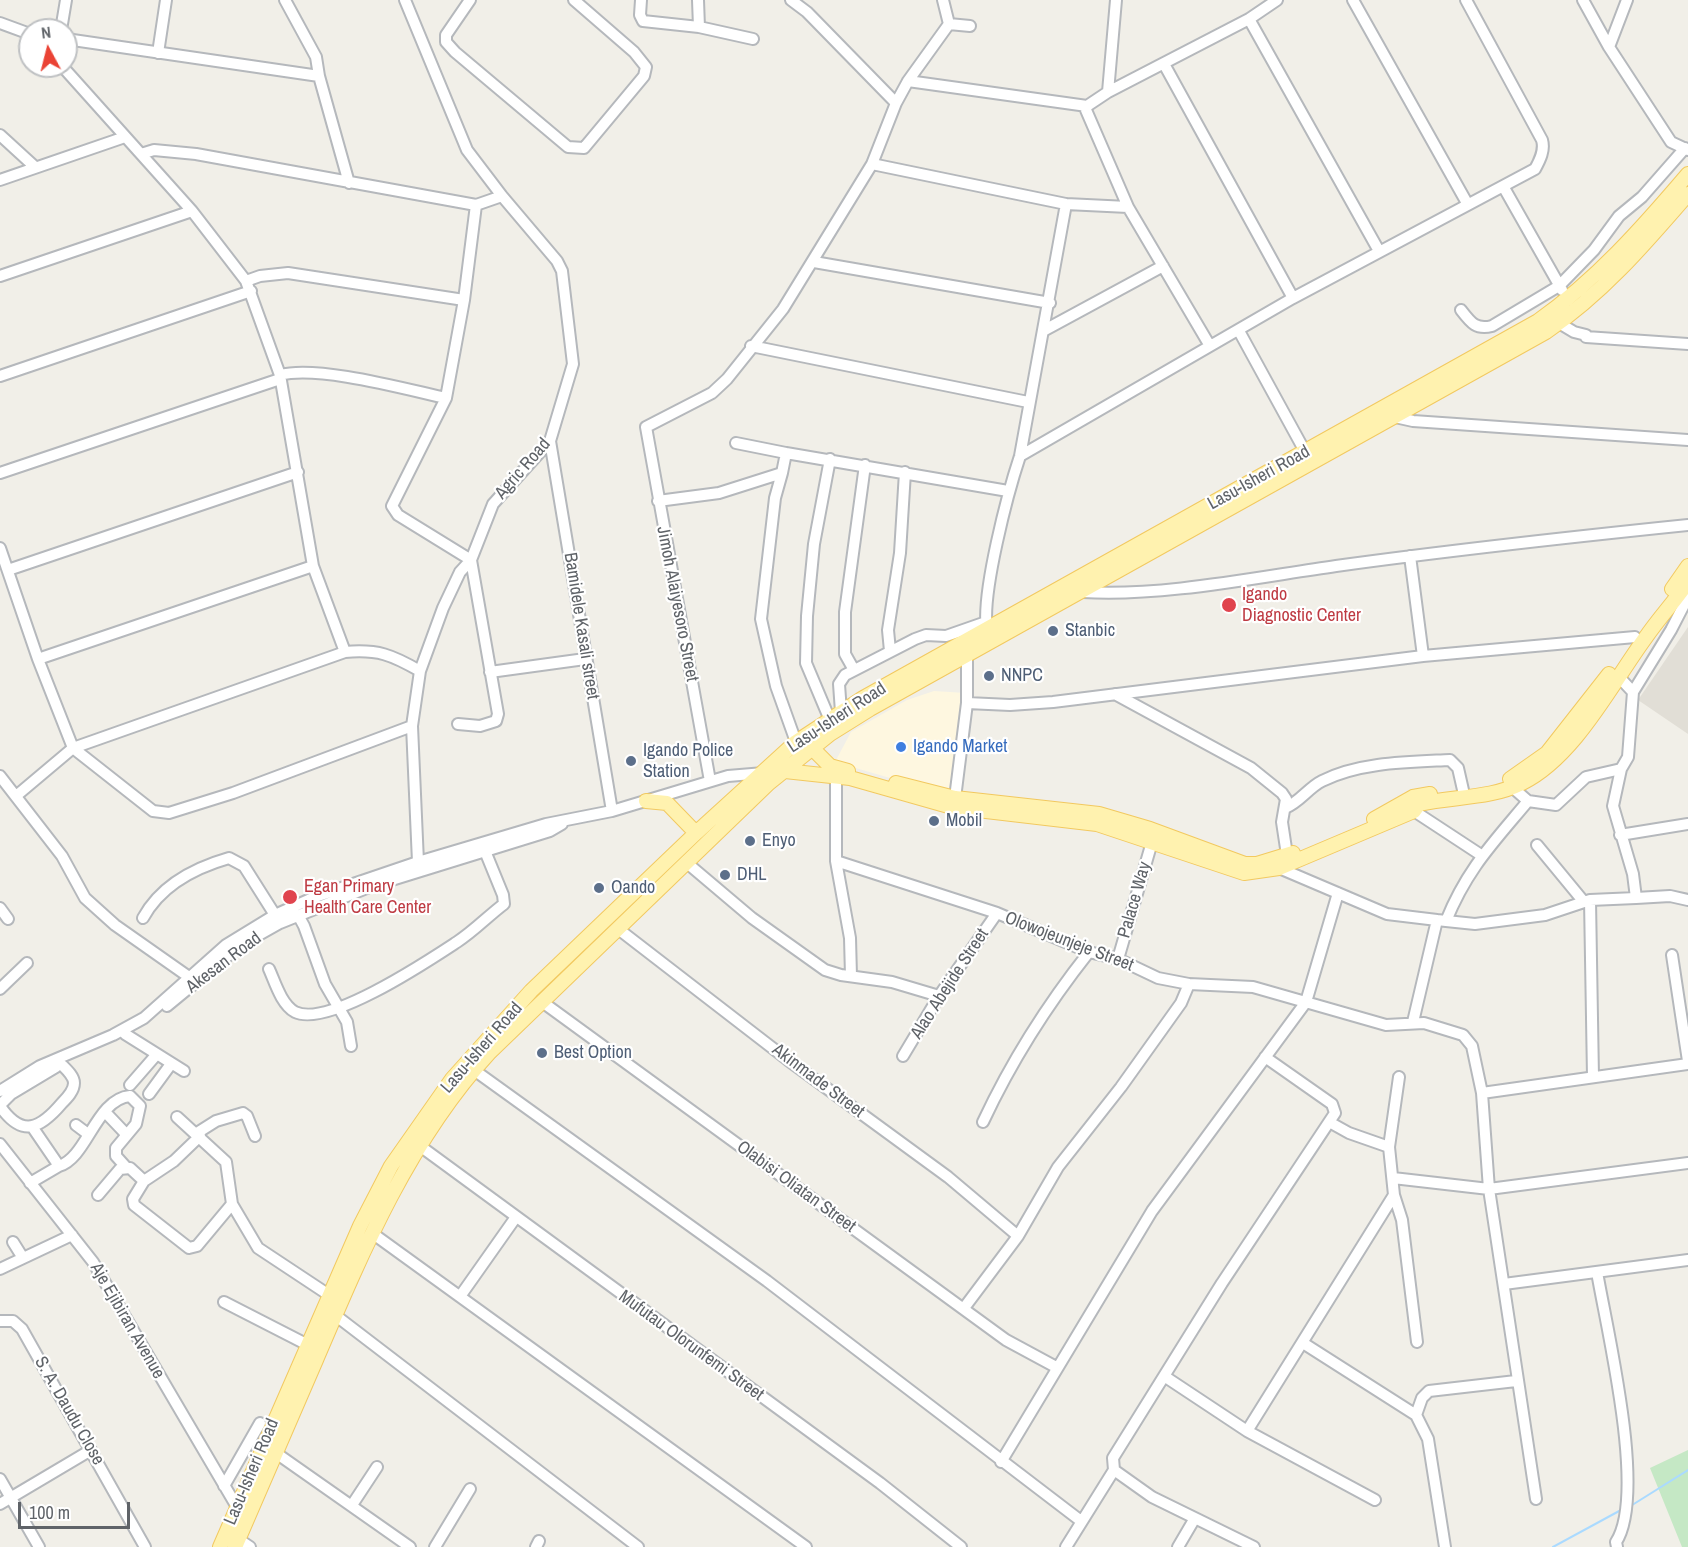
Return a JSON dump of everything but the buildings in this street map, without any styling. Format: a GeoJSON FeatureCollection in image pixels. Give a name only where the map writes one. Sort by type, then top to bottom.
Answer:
{"type":"FeatureCollection","features":[{"type":"Feature","properties":{"kind":"main road","name":"Lasu-Isheri Road"},"geometry":{"type":"LineString","coordinates":[[241,1544],[276,1453],[335,1315],[372,1233],[420,1146],[474,1070],[541,1001],[768,783],[830,734],[967,654],[1083,592],[1518,333],[1568,300],[1614,257],[1688,174]]}},
{"type":"Feature","properties":{"kind":"main road","name":"Lasu-Isheri Road"},"geometry":{"type":"LineString","coordinates":[[220,1547],[329,1295],[360,1226],[391,1166],[452,1079],[497,1026],[696,833],[764,774],[796,742],[987,626],[1308,458],[1395,417],[1559,323],[1622,271],[1688,194]]}},
{"type":"Feature","properties":{"kind":"main road"},"geometry":{"type":"LineString","coordinates":[[785,771],[836,776],[952,807],[1097,824],[1232,871],[1257,873],[1279,868],[1414,812],[1419,804],[1486,796],[1512,787],[1540,773],[1558,756],[1619,677],[1638,641],[1688,566]]}},
{"type":"Feature","properties":{"kind":"main road"},"geometry":{"type":"LineString","coordinates":[[813,749],[822,761],[839,769],[955,798],[1099,814],[1150,829],[1245,864],[1257,864],[1287,855],[1365,824],[1413,797],[1505,781],[1536,764],[1576,719],[1638,641],[1687,588]]}},
{"type":"Feature","properties":{"kind":"main road"},"geometry":{"type":"LineString","coordinates":[[646,801],[667,803],[696,833]]}},
{"type":"Feature","properties":{"kind":"street"},"geometry":{"type":"LineString","coordinates":[[63,18],[66,0]]}},
{"type":"Feature","properties":{"kind":"street"},"geometry":{"type":"LineString","coordinates":[[158,53],[166,0]]}},
{"type":"Feature","properties":{"kind":"street"},"geometry":{"type":"LineString","coordinates":[[285,0],[316,57],[319,76],[349,183]]}},
{"type":"Feature","properties":{"kind":"street","name":"Agric Road"},"geometry":{"type":"LineString","coordinates":[[405,0],[466,150],[502,196],[554,254],[562,270],[573,364],[550,441],[498,495],[471,560],[460,572],[443,608],[420,671],[412,726],[418,862]]}},
{"type":"Feature","properties":{"kind":"street"},"geometry":{"type":"LineString","coordinates":[[470,0],[446,35],[446,42],[568,147],[575,149],[584,148],[644,76],[646,68],[634,52],[574,0]]}},
{"type":"Feature","properties":{"kind":"street"},"geometry":{"type":"LineString","coordinates":[[641,0],[640,15],[643,21],[699,27],[753,39]]}},
{"type":"Feature","properties":{"kind":"street"},"geometry":{"type":"LineString","coordinates":[[698,0],[699,27]]}},
{"type":"Feature","properties":{"kind":"street"},"geometry":{"type":"LineString","coordinates":[[791,0],[807,12],[896,103]]}},
{"type":"Feature","properties":{"kind":"street"},"geometry":{"type":"LineString","coordinates":[[943,0],[949,24],[908,81],[896,103],[873,164],[783,309],[751,346],[1028,402]]}},
{"type":"Feature","properties":{"kind":"street"},"geometry":{"type":"LineString","coordinates":[[1108,92],[1116,0]]}},
{"type":"Feature","properties":{"kind":"street"},"geometry":{"type":"LineString","coordinates":[[908,81],[1087,106],[1108,92],[1249,19],[1277,0]]}},
{"type":"Feature","properties":{"kind":"street"},"geometry":{"type":"LineString","coordinates":[[1353,0],[1467,203]]}},
{"type":"Feature","properties":{"kind":"street"},"geometry":{"type":"LineString","coordinates":[[1020,456],[1379,250],[1535,169],[1541,159],[1543,143],[1466,0]]}},
{"type":"Feature","properties":{"kind":"street"},"geometry":{"type":"LineString","coordinates":[[1461,310],[1474,326],[1482,328],[1492,326],[1559,286],[1593,250],[1619,216],[1642,197],[1686,149],[1671,142],[1609,47],[1583,0]]}},
{"type":"Feature","properties":{"kind":"street"},"geometry":{"type":"LineString","coordinates":[[1609,47],[1627,0]]}},
{"type":"Feature","properties":{"kind":"street"},"geometry":{"type":"LineString","coordinates":[[1249,19],[1379,250]]}},
{"type":"Feature","properties":{"kind":"street"},"geometry":{"type":"LineString","coordinates":[[0,23],[18,30]]}},
{"type":"Feature","properties":{"kind":"street"},"geometry":{"type":"LineString","coordinates":[[949,24],[970,26]]}},
{"type":"Feature","properties":{"kind":"street"},"geometry":{"type":"LineString","coordinates":[[78,41],[319,76]]}},
{"type":"Feature","properties":{"kind":"street"},"geometry":{"type":"LineString","coordinates":[[1164,64],[1293,298]]}},
{"type":"Feature","properties":{"kind":"street"},"geometry":{"type":"LineString","coordinates":[[72,78],[192,211],[249,286],[280,377],[313,566],[345,652]]}},
{"type":"Feature","properties":{"kind":"street"},"geometry":{"type":"LineString","coordinates":[[1087,106],[1086,110],[1128,207],[1210,346]]}},
{"type":"Feature","properties":{"kind":"street"},"geometry":{"type":"LineString","coordinates":[[0,135],[35,167]]}},
{"type":"Feature","properties":{"kind":"street"},"geometry":{"type":"LineString","coordinates":[[0,180],[124,137]]}},
{"type":"Feature","properties":{"kind":"street"},"geometry":{"type":"LineString","coordinates":[[141,154],[154,150],[196,154],[476,205],[502,196]]}},
{"type":"Feature","properties":{"kind":"street"},"geometry":{"type":"LineString","coordinates":[[873,164],[1066,204],[1128,207]]}},
{"type":"Feature","properties":{"kind":"street"},"geometry":{"type":"LineString","coordinates":[[1503,186],[1568,300]]}},
{"type":"Feature","properties":{"kind":"street"},"geometry":{"type":"LineString","coordinates":[[836,716],[839,684],[845,675],[926,635],[946,636],[987,626],[1008,491],[1020,456],[1028,402],[1050,303],[1066,204]]}},
{"type":"Feature","properties":{"kind":"street"},"geometry":{"type":"LineString","coordinates":[[458,724],[480,726],[496,721],[498,714],[471,560],[398,515],[392,506],[446,398],[464,300],[476,205]]}},
{"type":"Feature","properties":{"kind":"street"},"geometry":{"type":"LineString","coordinates":[[0,276],[192,211]]}},
{"type":"Feature","properties":{"kind":"street"},"geometry":{"type":"LineString","coordinates":[[814,262],[1050,303]]}},
{"type":"Feature","properties":{"kind":"street"},"geometry":{"type":"LineString","coordinates":[[1043,331],[1163,266]]}},
{"type":"Feature","properties":{"kind":"street"},"geometry":{"type":"LineString","coordinates":[[0,376],[249,286],[260,276],[288,273],[464,300]]}},
{"type":"Feature","properties":{"kind":"street"},"geometry":{"type":"LineString","coordinates":[[1559,323],[1586,337],[1688,344]]}},
{"type":"Feature","properties":{"kind":"street"},"geometry":{"type":"LineString","coordinates":[[1239,332],[1308,458]]}},
{"type":"Feature","properties":{"kind":"street","name":"Jimoh Alaiyesoro Street"},"geometry":{"type":"LineString","coordinates":[[710,781],[646,427],[712,393],[727,379],[751,346]]}},
{"type":"Feature","properties":{"kind":"street"},"geometry":{"type":"LineString","coordinates":[[0,473],[292,372],[367,380],[446,398]]}},
{"type":"Feature","properties":{"kind":"street"},"geometry":{"type":"LineString","coordinates":[[1395,417],[1413,422],[1688,440]]}},
{"type":"Feature","properties":{"kind":"street","name":"Bamidele Kasali street"},"geometry":{"type":"LineString","coordinates":[[550,441],[612,811]]}},
{"type":"Feature","properties":{"kind":"street"},"geometry":{"type":"LineString","coordinates":[[736,442],[786,453],[1008,491]]}},
{"type":"Feature","properties":{"kind":"street"},"geometry":{"type":"LineString","coordinates":[[786,453],[776,498],[761,619],[776,686],[796,742]]}},
{"type":"Feature","properties":{"kind":"street"},"geometry":{"type":"LineString","coordinates":[[830,459],[814,544],[807,616],[806,663],[836,716]]}},
{"type":"Feature","properties":{"kind":"street"},"geometry":{"type":"LineString","coordinates":[[854,670],[845,654],[845,612],[865,465]]}},
{"type":"Feature","properties":{"kind":"street"},"geometry":{"type":"LineString","coordinates":[[8,570],[298,472]]}},
{"type":"Feature","properties":{"kind":"street"},"geometry":{"type":"LineString","coordinates":[[890,651],[888,630],[900,553],[905,472]]}},
{"type":"Feature","properties":{"kind":"street"},"geometry":{"type":"LineString","coordinates":[[658,501],[712,495],[782,473]]}},
{"type":"Feature","properties":{"kind":"street"},"geometry":{"type":"LineString","coordinates":[[1083,592],[1108,593],[1193,586],[1410,556],[1688,525]]}},
{"type":"Feature","properties":{"kind":"street"},"geometry":{"type":"LineString","coordinates":[[0,548],[38,658],[73,748],[145,806],[161,813],[169,813],[233,793],[412,726]]}},
{"type":"Feature","properties":{"kind":"street"},"geometry":{"type":"LineString","coordinates":[[1410,556],[1423,656]]}},
{"type":"Feature","properties":{"kind":"street"},"geometry":{"type":"LineString","coordinates":[[38,658],[313,566]]}},
{"type":"Feature","properties":{"kind":"street"},"geometry":{"type":"LineString","coordinates":[[1636,898],[1633,874],[1620,835],[1613,800],[1621,769],[1628,757],[1633,692],[1655,657],[1687,588]]}},
{"type":"Feature","properties":{"kind":"street"},"geometry":{"type":"LineString","coordinates":[[967,703],[1010,705],[1423,656],[1638,641],[1655,657]]}},
{"type":"Feature","properties":{"kind":"street"},"geometry":{"type":"LineString","coordinates":[[16,796],[73,748],[345,652],[368,650],[381,652],[420,671]]}},
{"type":"Feature","properties":{"kind":"street"},"geometry":{"type":"LineString","coordinates":[[955,798],[967,703],[967,654]]}},
{"type":"Feature","properties":{"kind":"street"},"geometry":{"type":"LineString","coordinates":[[490,672],[585,659]]}},
{"type":"Feature","properties":{"kind":"street"},"geometry":{"type":"LineString","coordinates":[[1619,677],[1633,692]]}},
{"type":"Feature","properties":{"kind":"street"},"geometry":{"type":"LineString","coordinates":[[1115,694],[1251,768],[1282,793],[1286,799],[1282,822],[1287,855]]}},
{"type":"Feature","properties":{"kind":"street"},"geometry":{"type":"LineString","coordinates":[[1286,808],[1293,805],[1311,787],[1330,777],[1401,762],[1450,760],[1458,768],[1463,790]]}},
{"type":"Feature","properties":{"kind":"street"},"geometry":{"type":"LineString","coordinates":[[1512,787],[1528,801],[1556,805],[1586,777],[1621,769]]}},
{"type":"Feature","properties":{"kind":"street","name":"Akesan Road"},"geometry":{"type":"LineString","coordinates":[[2,1085],[113,1035],[144,1018],[189,977],[275,915],[315,897],[418,862],[546,824],[612,811],[710,781],[746,773],[764,774]]}},
{"type":"Feature","properties":{"kind":"street"},"geometry":{"type":"LineString","coordinates":[[0,776],[66,862],[85,898],[114,925],[189,977]]}},
{"type":"Feature","properties":{"kind":"street"},"geometry":{"type":"LineString","coordinates":[[836,776],[836,861],[849,931],[851,975]]}},
{"type":"Feature","properties":{"kind":"street"},"geometry":{"type":"LineString","coordinates":[[1413,1022],[1442,920],[1481,855],[1528,801]]}},
{"type":"Feature","properties":{"kind":"street"},"geometry":{"type":"LineString","coordinates":[[1414,812],[1481,855]]}},
{"type":"Feature","properties":{"kind":"street","name":"Akesan Road"},"geometry":{"type":"LineString","coordinates":[[0,1105],[27,1084],[61,1064],[125,1034],[180,996],[239,942],[298,915],[369,887],[550,831],[567,821]]}},
{"type":"Feature","properties":{"kind":"street"},"geometry":{"type":"LineString","coordinates":[[1620,835],[1688,824]]}},
{"type":"Feature","properties":{"kind":"street","name":"Palace Way"},"geometry":{"type":"LineString","coordinates":[[1118,959],[1152,842]]}},
{"type":"Feature","properties":{"kind":"street"},"geometry":{"type":"LineString","coordinates":[[1538,845],[1587,901],[1593,1077]]}},
{"type":"Feature","properties":{"kind":"street"},"geometry":{"type":"LineString","coordinates":[[269,969],[280,993],[294,1011],[307,1015],[360,1001],[460,940],[504,904],[504,895],[485,851]]}},
{"type":"Feature","properties":{"kind":"street"},"geometry":{"type":"LineString","coordinates":[[143,918],[151,904],[169,885],[229,858],[244,866],[275,915]]}},
{"type":"Feature","properties":{"kind":"street","name":"Olowojeunjeje Street"},"geometry":{"type":"LineString","coordinates":[[836,861],[997,914],[1089,952],[1118,959],[1158,978],[1189,984],[1253,987],[1386,1025],[1413,1022],[1447,1028],[1463,1035],[1472,1046],[1482,1093],[1489,1189],[1516,1381],[1536,1499]]}},
{"type":"Feature","properties":{"kind":"street"},"geometry":{"type":"LineString","coordinates":[[687,863],[752,918],[802,956],[825,970],[892,981],[939,996]]}},
{"type":"Feature","properties":{"kind":"street"},"geometry":{"type":"LineString","coordinates":[[1279,868],[1387,914],[1475,924],[1545,915],[1587,901],[1670,896],[1688,900]]}},
{"type":"Feature","properties":{"kind":"street"},"geometry":{"type":"LineString","coordinates":[[1001,1462],[1152,1210],[1306,1002],[1338,893]]}},
{"type":"Feature","properties":{"kind":"street"},"geometry":{"type":"LineString","coordinates":[[0,908],[8,919]]}},
{"type":"Feature","properties":{"kind":"street","name":"Alao Abejide Street"},"geometry":{"type":"LineString","coordinates":[[903,1056],[939,996],[997,914]]}},
{"type":"Feature","properties":{"kind":"street"},"geometry":{"type":"LineString","coordinates":[[298,915],[325,984],[348,1025],[351,1046]]}},
{"type":"Feature","properties":{"kind":"street","name":"Akinmade Street"},"geometry":{"type":"LineString","coordinates":[[617,928],[788,1060],[948,1177],[1018,1236]]}},
{"type":"Feature","properties":{"kind":"street"},"geometry":{"type":"LineString","coordinates":[[983,1122],[1006,1073],[1041,1015],[1089,952]]}},
{"type":"Feature","properties":{"kind":"street"},"geometry":{"type":"LineString","coordinates":[[1482,1093],[1688,1062],[1672,955]]}},
{"type":"Feature","properties":{"kind":"street"},"geometry":{"type":"LineString","coordinates":[[0,989],[27,963]]}},
{"type":"Feature","properties":{"kind":"street"},"geometry":{"type":"LineString","coordinates":[[964,1308],[1018,1236],[1048,1182],[1181,1003],[1189,984]]}},
{"type":"Feature","properties":{"kind":"street","name":"Olabisi Oliatan Street"},"geometry":{"type":"LineString","coordinates":[[541,1001],[1006,1340],[1056,1367]]}},
{"type":"Feature","properties":{"kind":"street"},"geometry":{"type":"LineString","coordinates":[[125,1034],[184,1071]]}},
{"type":"Feature","properties":{"kind":"street"},"geometry":{"type":"LineString","coordinates":[[130,1085],[157,1054]]}},
{"type":"Feature","properties":{"kind":"street"},"geometry":{"type":"LineString","coordinates":[[1065,1547],[1114,1470],[1113,1458],[1164,1376],[1270,1209],[1335,1113],[1332,1104],[1265,1057]]}},
{"type":"Feature","properties":{"kind":"street"},"geometry":{"type":"LineString","coordinates":[[0,1105],[9,1119],[21,1126],[33,1128],[55,1112],[74,1088],[74,1079],[61,1064]]}},
{"type":"Feature","properties":{"kind":"street"},"geometry":{"type":"LineString","coordinates":[[149,1094],[171,1064]]}},
{"type":"Feature","properties":{"kind":"street"},"geometry":{"type":"LineString","coordinates":[[474,1070],[899,1379],[1001,1462],[1081,1521]]}},
{"type":"Feature","properties":{"kind":"street"},"geometry":{"type":"LineString","coordinates":[[1399,1077],[1389,1147],[1394,1195],[1402,1220],[1417,1342]]}},
{"type":"Feature","properties":{"kind":"street"},"geometry":{"type":"LineString","coordinates":[[30,1184],[74,1158],[88,1134],[106,1113],[121,1098],[130,1096],[140,1106],[139,1113],[136,1124],[126,1134],[116,1152],[124,1166],[130,1168],[144,1181]]}},
{"type":"Feature","properties":{"kind":"street"},"geometry":{"type":"LineString","coordinates":[[106,1113],[126,1134]]}},
{"type":"Feature","properties":{"kind":"street"},"geometry":{"type":"LineString","coordinates":[[232,1204],[197,1246],[189,1248],[134,1205],[133,1198],[144,1181],[174,1161],[216,1121],[243,1113],[247,1116],[255,1136]]}},
{"type":"Feature","properties":{"kind":"street"},"geometry":{"type":"LineString","coordinates":[[177,1117],[226,1162],[232,1204],[258,1248],[329,1295]]}},
{"type":"Feature","properties":{"kind":"street"},"geometry":{"type":"LineString","coordinates":[[1330,1123],[1349,1134],[1389,1147]]}},
{"type":"Feature","properties":{"kind":"street"},"geometry":{"type":"LineString","coordinates":[[76,1125],[88,1134]]}},
{"type":"Feature","properties":{"kind":"street"},"geometry":{"type":"LineString","coordinates":[[33,1128],[59,1166]]}},
{"type":"Feature","properties":{"kind":"street","name":"Aje Ejibiran Avenue"},"geometry":{"type":"LineString","coordinates":[[0,1146],[72,1235],[110,1289],[237,1507]]}},
{"type":"Feature","properties":{"kind":"street","name":"Mufutau Olorunfemi Street"},"geometry":{"type":"LineString","coordinates":[[420,1146],[880,1483],[961,1547]]}},
{"type":"Feature","properties":{"kind":"street"},"geometry":{"type":"LineString","coordinates":[[1393,1178],[1489,1189],[1599,1177],[1688,1163]]}},
{"type":"Feature","properties":{"kind":"street"},"geometry":{"type":"LineString","coordinates":[[98,1195],[124,1166]]}},
{"type":"Feature","properties":{"kind":"street"},"geometry":{"type":"LineString","coordinates":[[1247,1431],[1394,1195]]}},
{"type":"Feature","properties":{"kind":"street"},"geometry":{"type":"LineString","coordinates":[[461,1295],[516,1217]]}},
{"type":"Feature","properties":{"kind":"street"},"geometry":{"type":"LineString","coordinates":[[372,1233],[461,1295],[806,1547]]}},
{"type":"Feature","properties":{"kind":"street"},"geometry":{"type":"LineString","coordinates":[[0,1269],[72,1235]]}},
{"type":"Feature","properties":{"kind":"street"},"geometry":{"type":"LineString","coordinates":[[13,1242],[23,1258]]}},
{"type":"Feature","properties":{"kind":"street"},"geometry":{"type":"LineString","coordinates":[[1504,1284],[1688,1260]]}},
{"type":"Feature","properties":{"kind":"street"},"geometry":{"type":"LineString","coordinates":[[1597,1272],[1622,1412],[1629,1483],[1622,1533],[1616,1542],[1617,1547]]}},
{"type":"Feature","properties":{"kind":"street"},"geometry":{"type":"LineString","coordinates":[[224,1302],[308,1345]]}},
{"type":"Feature","properties":{"kind":"street"},"geometry":{"type":"LineString","coordinates":[[335,1315],[638,1547]]}},
{"type":"Feature","properties":{"kind":"street","name":"S. A. Daudu Close"},"geometry":{"type":"LineString","coordinates":[[0,1321],[13,1321],[22,1329],[145,1547]]}},
{"type":"Feature","properties":{"kind":"street"},"geometry":{"type":"LineString","coordinates":[[1303,1343],[1416,1415],[1428,1439],[1445,1547]]}},
{"type":"Feature","properties":{"kind":"street"},"geometry":{"type":"LineString","coordinates":[[1164,1376],[1247,1431],[1375,1500]]}},
{"type":"Feature","properties":{"kind":"street"},"geometry":{"type":"LineString","coordinates":[[1416,1415],[1422,1398],[1429,1390],[1516,1381]]}},
{"type":"Feature","properties":{"kind":"street"},"geometry":{"type":"LineString","coordinates":[[224,1486],[260,1423]]}},
{"type":"Feature","properties":{"kind":"street"},"geometry":{"type":"LineString","coordinates":[[0,1504],[91,1450]]}},
{"type":"Feature","properties":{"kind":"street"},"geometry":{"type":"LineString","coordinates":[[276,1453],[410,1547]]}},
{"type":"Feature","properties":{"kind":"street"},"geometry":{"type":"LineString","coordinates":[[352,1505],[377,1467]]}},
{"type":"Feature","properties":{"kind":"street"},"geometry":{"type":"LineString","coordinates":[[1114,1470],[1152,1497],[1254,1547]]}},
{"type":"Feature","properties":{"kind":"street"},"geometry":{"type":"LineString","coordinates":[[0,1479],[39,1547]]}},
{"type":"Feature","properties":{"kind":"street"},"geometry":{"type":"LineString","coordinates":[[435,1547],[470,1489]]}},
{"type":"Feature","properties":{"kind":"street"},"geometry":{"type":"LineString","coordinates":[[1178,1547],[1195,1518]]}},
{"type":"Feature","properties":{"kind":"shaded area"},"geometry":{"type":"Polygon","coordinates":[[[1688,627],[1688,734],[1638,700],[1688,627]]]}},
{"type":"Feature","properties":{"kind":"shaded area","name":"Igando Market"},"geometry":{"type":"Polygon","coordinates":[[[934,691],[966,693],[952,796],[835,762],[851,732],[907,700],[934,691]]]}},
{"type":"Feature","properties":{"kind":"green space"},"geometry":{"type":"Polygon","coordinates":[[[1688,1450],[1688,1547],[1682,1547],[1650,1468],[1688,1450]]]}},
{"type":"Feature","properties":{"kind":"waterway"},"geometry":{"type":"LineString","coordinates":[[1629,1507],[1688,1470]]}},
{"type":"Feature","properties":{"kind":"waterway"},"geometry":{"type":"LineString","coordinates":[[1553,1547],[1621,1510]]}},
{"type":"Feature","properties":{"kind":"place","name":"Igando Diagnostic Center"},"geometry":{"type":"Point","coordinates":[1229,605]}},
{"type":"Feature","properties":{"kind":"place","name":"Stanbic"},"geometry":{"type":"Point","coordinates":[1053,631]}},
{"type":"Feature","properties":{"kind":"place","name":"NNPC"},"geometry":{"type":"Point","coordinates":[989,676]}},
{"type":"Feature","properties":{"kind":"place","name":"Igando Market"},"geometry":{"type":"Point","coordinates":[901,747]}},
{"type":"Feature","properties":{"kind":"place","name":"Igando Police Station"},"geometry":{"type":"Point","coordinates":[631,761]}},
{"type":"Feature","properties":{"kind":"place","name":"Mobil"},"geometry":{"type":"Point","coordinates":[934,821]}},
{"type":"Feature","properties":{"kind":"place","name":"Enyo"},"geometry":{"type":"Point","coordinates":[750,841]}},
{"type":"Feature","properties":{"kind":"place","name":"DHL"},"geometry":{"type":"Point","coordinates":[725,875]}},
{"type":"Feature","properties":{"kind":"place","name":"Oando"},"geometry":{"type":"Point","coordinates":[599,888]}},
{"type":"Feature","properties":{"kind":"place","name":"Egan Primary Health Care Center"},"geometry":{"type":"Point","coordinates":[290,897]}},
{"type":"Feature","properties":{"kind":"place","name":"Best Option"},"geometry":{"type":"Point","coordinates":[542,1053]}}]}
